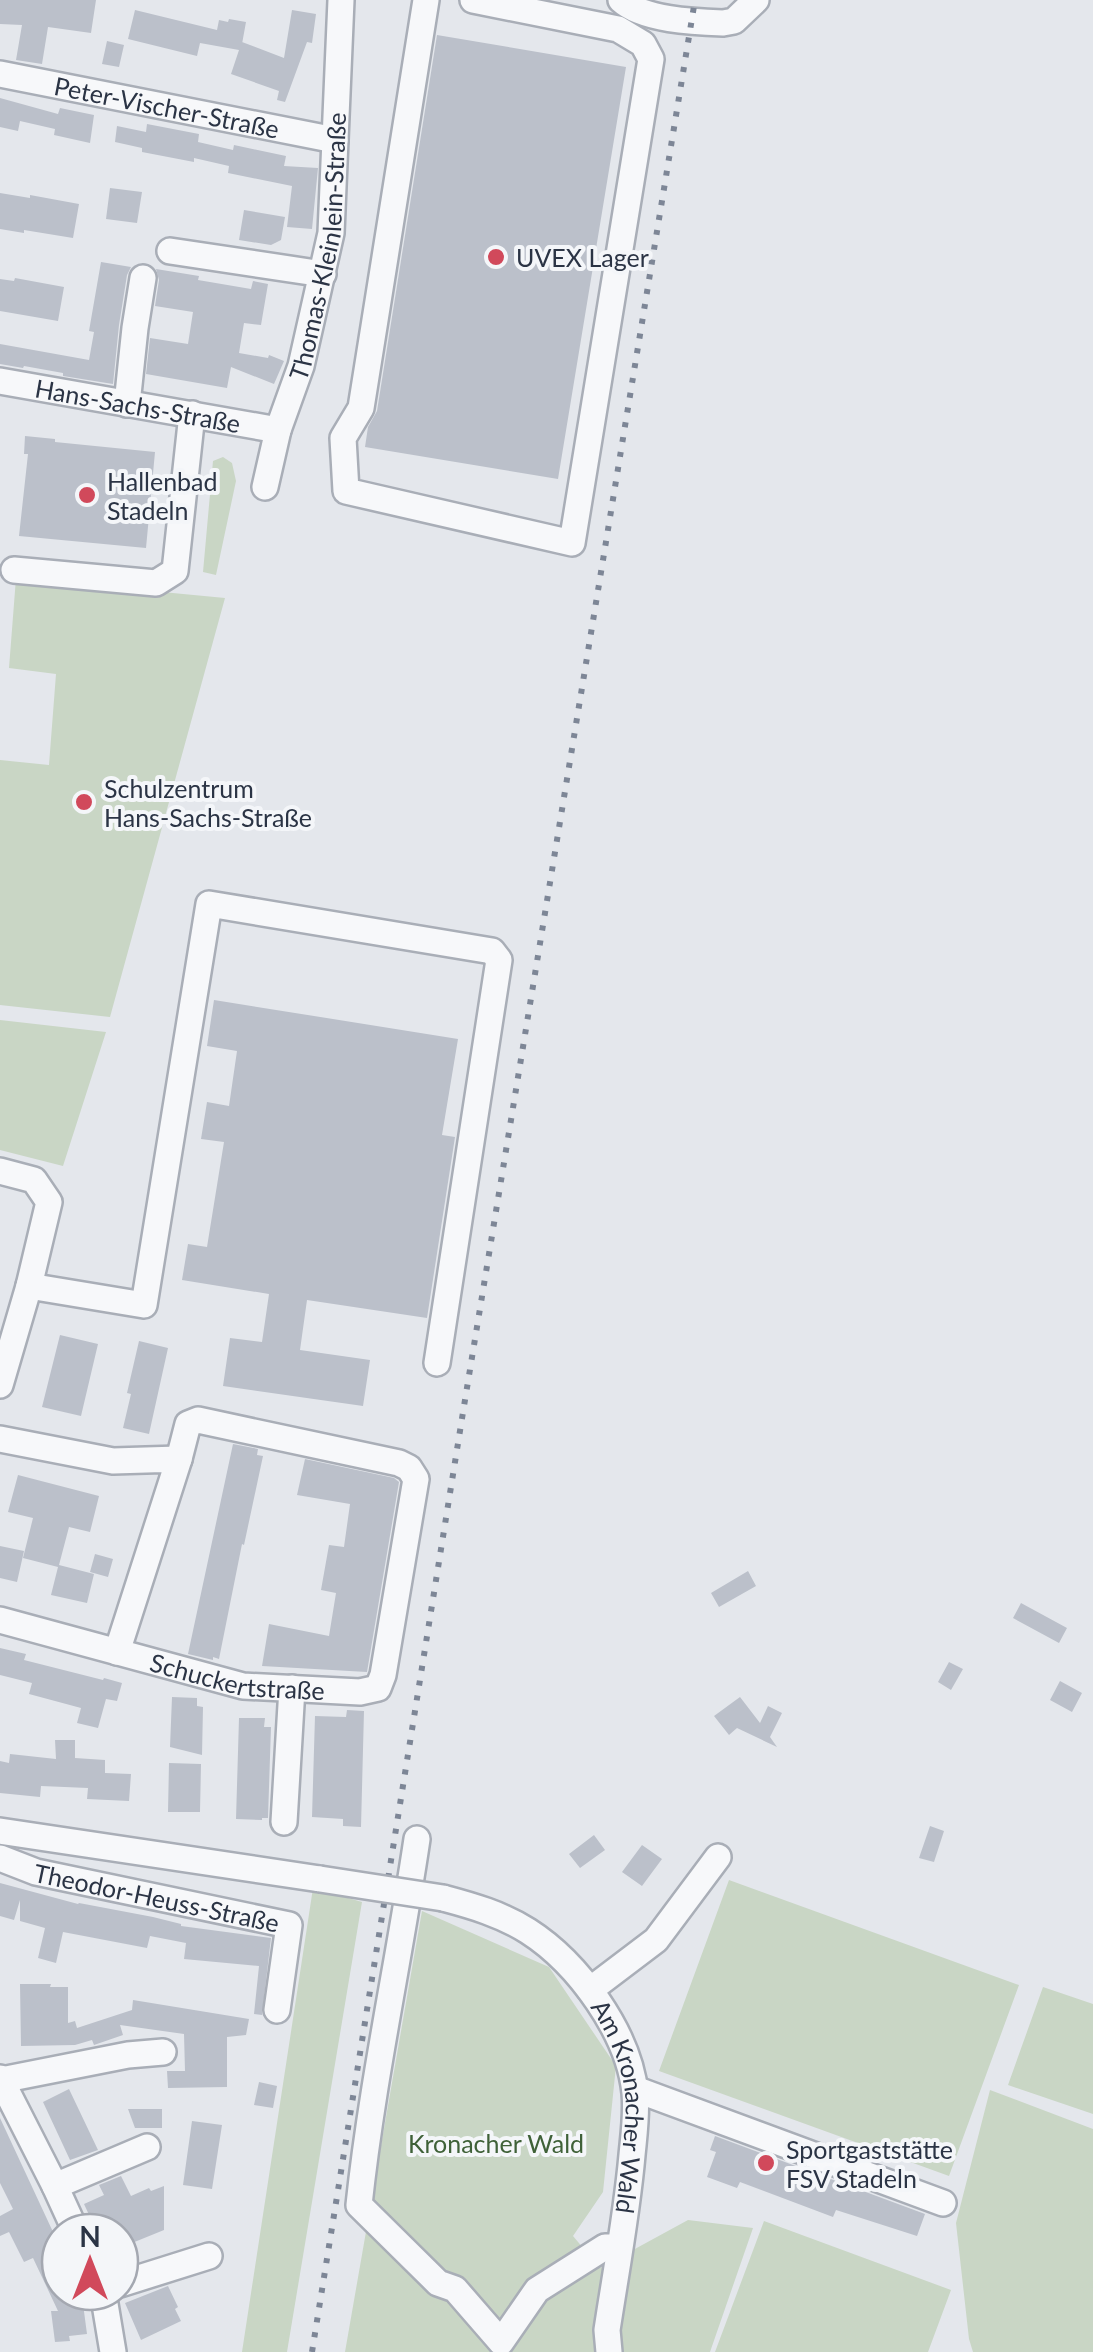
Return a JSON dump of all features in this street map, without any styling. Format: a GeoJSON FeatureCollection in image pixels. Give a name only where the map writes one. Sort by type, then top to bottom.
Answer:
{"type":"FeatureCollection","features":[{"type":"Feature","properties":{"kind":"street","name":"Thomas-Kleinlein-Straße"},"geometry":{"type":"LineString","coordinates":[[266,487],[278,430],[301,366],[332,233],[342,0]]}},
{"type":"Feature","properties":{"kind":"street"},"geometry":{"type":"LineString","coordinates":[[426,0],[361,408],[343,438],[346,491],[572,542],[651,59],[644,44],[573,9],[473,0]]}},
{"type":"Feature","properties":{"kind":"street"},"geometry":{"type":"LineString","coordinates":[[621,0],[652,15],[723,23],[734,21],[756,0]]}},
{"type":"Feature","properties":{"kind":"street","name":"Peter-Vischer-Straße"},"geometry":{"type":"LineString","coordinates":[[0,74],[336,140]]}},
{"type":"Feature","properties":{"kind":"street"},"geometry":{"type":"LineString","coordinates":[[170,251],[323,274]]}},
{"type":"Feature","properties":{"kind":"street"},"geometry":{"type":"LineString","coordinates":[[126,404],[144,278]]}},
{"type":"Feature","properties":{"kind":"street","name":"Hans-Sachs-Straße"},"geometry":{"type":"LineString","coordinates":[[0,381],[278,430]]}},
{"type":"Feature","properties":{"kind":"street"},"geometry":{"type":"LineString","coordinates":[[14,570],[156,583],[176,571],[192,414]]}},
{"type":"Feature","properties":{"kind":"street"},"geometry":{"type":"LineString","coordinates":[[28,1286],[144,1305],[208,904],[492,952],[499,960],[438,1364]]}},
{"type":"Feature","properties":{"kind":"street"},"geometry":{"type":"LineString","coordinates":[[0,1170],[34,1180],[49,1202],[0,1385]]}},
{"type":"Feature","properties":{"kind":"street","name":"Schuckertstraße"},"geometry":{"type":"LineString","coordinates":[[0,1620],[116,1652],[243,1686],[360,1692],[378,1688],[416,1480],[409,1468],[198,1420],[188,1424],[116,1652]]}},
{"type":"Feature","properties":{"kind":"street"},"geometry":{"type":"LineString","coordinates":[[0,1439],[113,1461],[179,1459]]}},
{"type":"Feature","properties":{"kind":"street"},"geometry":{"type":"LineString","coordinates":[[284,1822],[292,1688]]}},
{"type":"Feature","properties":{"kind":"street","name":"Theodor-Heuss-Straße"},"geometry":{"type":"LineString","coordinates":[[0,1831],[442,1898],[490,1911],[530,1932],[574,1970],[590,1990]]}},
{"type":"Feature","properties":{"kind":"street"},"geometry":{"type":"LineString","coordinates":[[417,1839],[359,2205],[438,2284],[454,2289],[506,2347],[537,2290],[605,2247],[620,2247]]}},
{"type":"Feature","properties":{"kind":"street","name":"Am Kronacher Wald"},"geometry":{"type":"LineString","coordinates":[[609,2352],[607,2330],[630,2184],[635,2089],[622,2044],[590,1990],[656,1940],[718,1857]]}},
{"type":"Feature","properties":{"kind":"street","name":"Theodor-Heuss-Straße"},"geometry":{"type":"LineString","coordinates":[[0,1858],[36,1872],[289,1925],[277,2010]]}},
{"type":"Feature","properties":{"kind":"street"},"geometry":{"type":"LineString","coordinates":[[67,2212],[0,2079],[128,2054],[163,2052]]}},
{"type":"Feature","properties":{"kind":"street"},"geometry":{"type":"LineString","coordinates":[[635,2089],[944,2203]]}},
{"type":"Feature","properties":{"kind":"street"},"geometry":{"type":"LineString","coordinates":[[55,2186],[146,2147]]}},
{"type":"Feature","properties":{"kind":"street"},"geometry":{"type":"LineString","coordinates":[[140,2278],[210,2256]]}},
{"type":"Feature","properties":{"kind":"street"},"geometry":{"type":"LineString","coordinates":[[105,2312],[112,2352]]}},
{"type":"Feature","properties":{"kind":"green space"},"geometry":{"type":"Polygon","coordinates":[[[223,457],[232,463],[236,481],[216,575],[203,572],[213,461],[223,457]]]}},
{"type":"Feature","properties":{"kind":"green space","name":"Schulzentrum Hans-Sachs-Straße"},"geometry":{"type":"Polygon","coordinates":[[[16,578],[225,598],[110,1017],[0,1005],[0,760],[49,765],[56,674],[9,668],[16,578]]]}},
{"type":"Feature","properties":{"kind":"green space"},"geometry":{"type":"Polygon","coordinates":[[[0,1020],[106,1032],[63,1166],[0,1150],[0,1020]]]}},
{"type":"Feature","properties":{"kind":"green space"},"geometry":{"type":"Polygon","coordinates":[[[729,1880],[1019,1985],[949,2176],[659,2071],[729,1880]]]}},
{"type":"Feature","properties":{"kind":"green space"},"geometry":{"type":"Polygon","coordinates":[[[313,1888],[362,1902],[287,2352],[242,2352],[313,1888]]]}},
{"type":"Feature","properties":{"kind":"green space","name":"Kronacher Wald"},"geometry":{"type":"Polygon","coordinates":[[[422,1911],[549,1967],[616,2066],[603,2192],[573,2236],[600,2268],[688,2220],[753,2228],[710,2352],[345,2352],[422,1911]]]}},
{"type":"Feature","properties":{"kind":"green space"},"geometry":{"type":"Polygon","coordinates":[[[1043,1987],[1093,2004],[1093,2114],[1008,2085],[1043,1987]]]}},
{"type":"Feature","properties":{"kind":"green space"},"geometry":{"type":"Polygon","coordinates":[[[990,2090],[1093,2129],[1093,2352],[973,2352],[956,2223],[990,2090]]]}},
{"type":"Feature","properties":{"kind":"green space"},"geometry":{"type":"Polygon","coordinates":[[[764,2221],[951,2290],[928,2352],[715,2352],[764,2221]]]}},
{"type":"Feature","properties":{"kind":"building"},"geometry":{"type":"Polygon","coordinates":[[[0,0],[96,0],[91,33],[48,27],[42,64],[16,60],[22,25],[0,24],[0,0]]]}},
{"type":"Feature","properties":{"kind":"building"},"geometry":{"type":"Polygon","coordinates":[[[135,10],[217,30],[219,20],[246,22],[242,42],[284,58],[292,10],[316,14],[312,43],[307,42],[285,102],[277,100],[279,91],[231,74],[239,50],[200,43],[197,56],[128,39],[135,10]]]}},
{"type":"Feature","properties":{"kind":"building","name":"UVEX Lager"},"geometry":{"type":"Polygon","coordinates":[[[437,35],[626,67],[558,479],[365,447],[368,427],[377,411],[437,35]]]}},
{"type":"Feature","properties":{"kind":"building"},"geometry":{"type":"Polygon","coordinates":[[[107,41],[124,45],[119,67],[102,64],[107,41]]]}},
{"type":"Feature","properties":{"kind":"building"},"geometry":{"type":"Polygon","coordinates":[[[0,98],[58,114],[60,108],[94,115],[90,143],[54,135],[55,129],[20,121],[18,131],[0,127],[0,98]]]}},
{"type":"Feature","properties":{"kind":"building"},"geometry":{"type":"Polygon","coordinates":[[[147,124],[199,134],[198,142],[286,156],[284,166],[318,168],[312,229],[287,227],[292,186],[228,173],[229,166],[142,152],[142,148],[115,142],[117,126],[146,132],[147,124]]]}},
{"type":"Feature","properties":{"kind":"building"},"geometry":{"type":"Polygon","coordinates":[[[110,188],[142,192],[137,223],[106,219],[110,188]]]}},
{"type":"Feature","properties":{"kind":"building"},"geometry":{"type":"Polygon","coordinates":[[[0,193],[79,204],[73,238],[0,229],[0,193]]]}},
{"type":"Feature","properties":{"kind":"building"},"geometry":{"type":"Polygon","coordinates":[[[244,210],[285,217],[281,240],[271,245],[239,240],[244,210]]]}},
{"type":"Feature","properties":{"kind":"building"},"geometry":{"type":"Polygon","coordinates":[[[101,262],[131,267],[119,325],[113,384],[0,364],[0,344],[89,360],[94,332],[89,331],[101,262]]]}},
{"type":"Feature","properties":{"kind":"building"},"geometry":{"type":"Polygon","coordinates":[[[156,269],[251,289],[253,281],[268,284],[261,325],[244,323],[239,353],[268,358],[269,355],[284,361],[274,384],[231,367],[227,388],[146,374],[150,338],[188,344],[193,312],[155,306],[159,280],[156,269]]]}},
{"type":"Feature","properties":{"kind":"building"},"geometry":{"type":"Polygon","coordinates":[[[0,279],[64,287],[58,321],[0,311],[0,279]]]}},
{"type":"Feature","properties":{"kind":"building","name":"Hallenbad Stadeln"},"geometry":{"type":"Polygon","coordinates":[[[25,436],[155,452],[146,548],[19,536],[28,454],[24,454],[25,436]]]}},
{"type":"Feature","properties":{"kind":"building"},"geometry":{"type":"Polygon","coordinates":[[[214,1000],[458,1039],[442,1135],[455,1137],[427,1318],[307,1300],[300,1350],[370,1360],[363,1406],[223,1386],[230,1338],[262,1342],[269,1294],[182,1280],[188,1244],[207,1247],[224,1142],[201,1139],[207,1102],[229,1106],[237,1051],[207,1046],[214,1000]]]}},
{"type":"Feature","properties":{"kind":"building"},"geometry":{"type":"Polygon","coordinates":[[[60,1335],[98,1344],[81,1416],[42,1407],[60,1335]]]}},
{"type":"Feature","properties":{"kind":"building"},"geometry":{"type":"Polygon","coordinates":[[[139,1341],[168,1348],[149,1434],[123,1428],[139,1341]]]}},
{"type":"Feature","properties":{"kind":"building"},"geometry":{"type":"Polygon","coordinates":[[[233,1444],[258,1449],[257,1455],[263,1456],[219,1659],[213,1660],[188,1654],[233,1444]]]}},
{"type":"Feature","properties":{"kind":"building"},"geometry":{"type":"Polygon","coordinates":[[[305,1459],[399,1482],[367,1672],[262,1666],[269,1624],[329,1636],[336,1593],[321,1590],[329,1545],[344,1547],[350,1504],[297,1495],[305,1459]]]}},
{"type":"Feature","properties":{"kind":"building"},"geometry":{"type":"Polygon","coordinates":[[[18,1475],[99,1496],[90,1532],[69,1527],[59,1565],[94,1574],[87,1603],[51,1595],[58,1567],[23,1558],[33,1518],[8,1512],[18,1475]]]}},
{"type":"Feature","properties":{"kind":"building"},"geometry":{"type":"Polygon","coordinates":[[[0,1546],[24,1551],[17,1582],[0,1578],[0,1546]]]}},
{"type":"Feature","properties":{"kind":"building"},"geometry":{"type":"Polygon","coordinates":[[[95,1554],[113,1559],[108,1577],[90,1572],[95,1554]]]}},
{"type":"Feature","properties":{"kind":"building"},"geometry":{"type":"Polygon","coordinates":[[[748,1571],[756,1586],[719,1607],[711,1593],[748,1571]]]}},
{"type":"Feature","properties":{"kind":"building"},"geometry":{"type":"Polygon","coordinates":[[[1021,1603],[1067,1628],[1059,1643],[1013,1618],[1021,1603]]]}},
{"type":"Feature","properties":{"kind":"building"},"geometry":{"type":"Polygon","coordinates":[[[0,1648],[26,1654],[24,1660],[122,1683],[117,1701],[106,1699],[98,1728],[77,1723],[81,1708],[29,1694],[32,1683],[0,1675],[0,1648]]]}},
{"type":"Feature","properties":{"kind":"building"},"geometry":{"type":"Polygon","coordinates":[[[949,1662],[963,1669],[951,1690],[938,1682],[949,1662]]]}},
{"type":"Feature","properties":{"kind":"building"},"geometry":{"type":"Polygon","coordinates":[[[1060,1681],[1082,1693],[1072,1712],[1050,1700],[1060,1681]]]}},
{"type":"Feature","properties":{"kind":"building"},"geometry":{"type":"Polygon","coordinates":[[[172,1697],[197,1698],[197,1706],[203,1707],[202,1755],[170,1747],[172,1697]]]}},
{"type":"Feature","properties":{"kind":"building"},"geometry":{"type":"Polygon","coordinates":[[[740,1697],[760,1723],[768,1706],[782,1713],[770,1737],[777,1747],[737,1728],[729,1735],[714,1716],[740,1697]]]}},
{"type":"Feature","properties":{"kind":"building"},"geometry":{"type":"Polygon","coordinates":[[[347,1710],[364,1711],[361,1827],[343,1826],[343,1819],[312,1817],[315,1716],[346,1717],[347,1710]]]}},
{"type":"Feature","properties":{"kind":"building"},"geometry":{"type":"Polygon","coordinates":[[[239,1718],[265,1718],[264,1727],[271,1727],[268,1818],[262,1820],[236,1819],[239,1718]]]}},
{"type":"Feature","properties":{"kind":"building"},"geometry":{"type":"Polygon","coordinates":[[[55,1740],[75,1740],[75,1758],[105,1760],[105,1773],[131,1774],[129,1801],[87,1799],[88,1788],[41,1786],[40,1797],[0,1793],[0,1761],[9,1763],[10,1754],[56,1759],[55,1740]]]}},
{"type":"Feature","properties":{"kind":"building"},"geometry":{"type":"Polygon","coordinates":[[[169,1763],[201,1764],[200,1812],[168,1812],[169,1763]]]}},
{"type":"Feature","properties":{"kind":"building"},"geometry":{"type":"Polygon","coordinates":[[[930,1826],[944,1831],[934,1862],[919,1858],[930,1826]]]}},
{"type":"Feature","properties":{"kind":"building"},"geometry":{"type":"Polygon","coordinates":[[[594,1835],[605,1850],[580,1868],[569,1854],[594,1835]]]}},
{"type":"Feature","properties":{"kind":"building"},"geometry":{"type":"Polygon","coordinates":[[[642,1845],[662,1859],[642,1886],[622,1872],[642,1845]]]}},
{"type":"Feature","properties":{"kind":"building"},"geometry":{"type":"Polygon","coordinates":[[[0,1883],[181,1926],[271,1938],[262,2015],[254,2014],[259,1966],[184,1959],[186,1943],[150,1936],[147,1948],[63,1932],[56,1963],[38,1958],[45,1928],[20,1921],[20,1900],[14,1920],[0,1916],[0,1883]]]}},
{"type":"Feature","properties":{"kind":"building"},"geometry":{"type":"Polygon","coordinates":[[[20,1984],[68,1987],[68,2023],[75,2021],[77,2028],[132,2010],[133,2000],[249,2019],[246,2035],[227,2037],[227,2087],[168,2088],[167,2071],[185,2071],[184,2034],[120,2025],[123,2035],[94,2045],[92,2040],[75,2045],[21,2046],[20,1984]]]}},
{"type":"Feature","properties":{"kind":"building"},"geometry":{"type":"Polygon","coordinates":[[[259,2082],[277,2086],[273,2108],[254,2105],[259,2082]]]}},
{"type":"Feature","properties":{"kind":"building"},"geometry":{"type":"Polygon","coordinates":[[[69,2089],[98,2150],[70,2160],[43,2102],[69,2089]]]}},
{"type":"Feature","properties":{"kind":"building"},"geometry":{"type":"Polygon","coordinates":[[[128,2109],[162,2109],[162,2128],[135,2128],[128,2109]]]}},
{"type":"Feature","properties":{"kind":"building"},"geometry":{"type":"Polygon","coordinates":[[[0,2118],[44,2212],[40,2212],[40,2273],[33,2258],[24,2262],[9,2232],[0,2236],[0,2216],[13,2209],[0,2183],[0,2118]]]}},
{"type":"Feature","properties":{"kind":"building"},"geometry":{"type":"Polygon","coordinates":[[[192,2121],[222,2125],[212,2189],[183,2185],[192,2121]]]}},
{"type":"Feature","properties":{"kind":"building","name":"Sportgaststätte FSV Stadeln"},"geometry":{"type":"Polygon","coordinates":[[[715,2136],[925,2214],[917,2236],[836,2210],[833,2217],[740,2182],[737,2188],[707,2177],[716,2152],[710,2150],[715,2136]]]}},
{"type":"Feature","properties":{"kind":"building"},"geometry":{"type":"Polygon","coordinates":[[[121,2176],[131,2196],[164,2186],[164,2230],[140,2240],[140,2212],[88,2212],[84,2204],[104,2195],[99,2185],[121,2176]]]}},
{"type":"Feature","properties":{"kind":"building"},"geometry":{"type":"Polygon","coordinates":[[[168,2286],[181,2321],[141,2340],[129,2312],[140,2312],[140,2297],[168,2286]]]}},
{"type":"Feature","properties":{"kind":"building"},"geometry":{"type":"Polygon","coordinates":[[[51,2312],[84,2312],[87,2334],[55,2342],[51,2312]]]}},
{"type":"Feature","properties":{"kind":"railway"},"geometry":{"type":"LineString","coordinates":[[312,2352],[695,0]]}},
{"type":"Feature","properties":{"kind":"place","name":"UVEX Lager"},"geometry":{"type":"Point","coordinates":[496,257]}},
{"type":"Feature","properties":{"kind":"place","name":"Hallenbad Stadeln"},"geometry":{"type":"Point","coordinates":[87,495]}},
{"type":"Feature","properties":{"kind":"place","name":"Schulzentrum Hans-Sachs-Straße"},"geometry":{"type":"Point","coordinates":[84,802]}},
{"type":"Feature","properties":{"kind":"place","name":"Sportgaststätte FSV Stadeln"},"geometry":{"type":"Point","coordinates":[766,2163]}}]}
